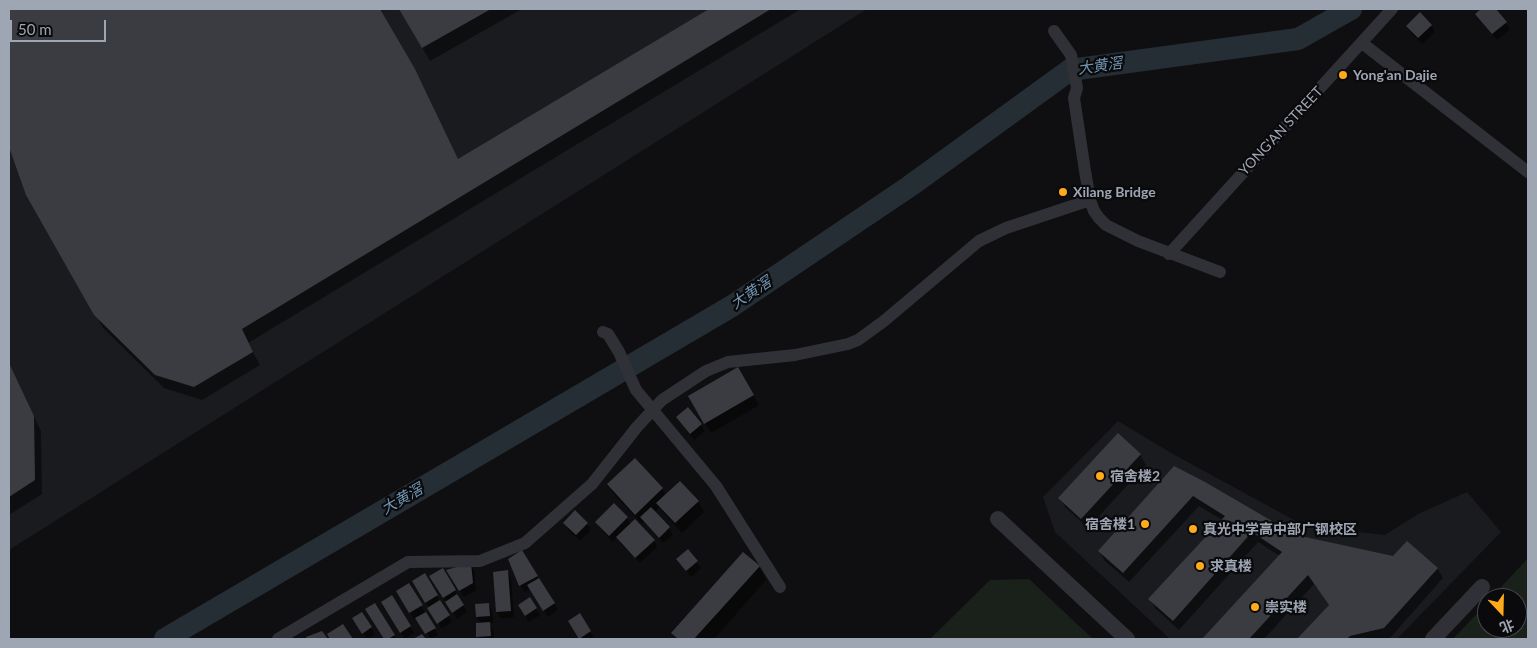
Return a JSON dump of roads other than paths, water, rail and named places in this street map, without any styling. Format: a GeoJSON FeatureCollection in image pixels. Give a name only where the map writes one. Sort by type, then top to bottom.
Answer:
{"type":"FeatureCollection","features":[{"type":"Feature","properties":{"kind":"street","name":"YONG'AN STREET"},"geometry":{"type":"LineString","coordinates":[[1169,254],[1392,9]]}},
{"type":"Feature","properties":{"kind":"street"},"geometry":{"type":"LineString","coordinates":[[1054,30],[1071,55],[1077,88],[1074,98],[1090,200],[1094,211],[1106,225],[1138,241],[1220,272]]}},
{"type":"Feature","properties":{"kind":"street"},"geometry":{"type":"LineString","coordinates":[[1362,43],[1528,172]]}},
{"type":"Feature","properties":{"kind":"street"},"geometry":{"type":"LineString","coordinates":[[278,639],[408,562],[480,561],[525,544],[592,484],[652,409],[674,392],[718,365],[728,362],[795,355],[829,349],[858,340],[884,321],[979,241],[1006,228],[1090,200]]}},
{"type":"Feature","properties":{"kind":"street"},"geometry":{"type":"LineString","coordinates":[[603,332],[608,334],[619,352],[636,390],[716,486],[780,587]]}},
{"type":"Feature","properties":{"kind":"street"},"geometry":{"type":"LineString","coordinates":[[998,519],[1127,639]]}},
{"type":"Feature","properties":{"kind":"street"},"geometry":{"type":"LineString","coordinates":[[1434,639],[1482,587]]}},
{"type":"Feature","properties":{"kind":"waterway","name":"大黄滘"},"geometry":{"type":"LineString","coordinates":[[165,639],[732,306],[910,186],[1070,70],[1298,39],[1351,9]]}},
{"type":"Feature","properties":{"kind":"place","name":"Yong'an Dajie"},"geometry":{"type":"Point","coordinates":[1343,75]}},
{"type":"Feature","properties":{"kind":"place","name":"Xilang Bridge"},"geometry":{"type":"Point","coordinates":[1063,192]}},
{"type":"Feature","properties":{"kind":"place","name":"宿舍楼2"},"geometry":{"type":"Point","coordinates":[1100,476]}},
{"type":"Feature","properties":{"kind":"place","name":"宿舍楼1"},"geometry":{"type":"Point","coordinates":[1145,524]}},
{"type":"Feature","properties":{"kind":"place","name":"真光中学高中部广钢校区"},"geometry":{"type":"Point","coordinates":[1193,529]}},
{"type":"Feature","properties":{"kind":"place","name":"求真楼"},"geometry":{"type":"Point","coordinates":[1200,566]}},
{"type":"Feature","properties":{"kind":"place","name":"崇实楼"},"geometry":{"type":"Point","coordinates":[1255,607]}}]}
